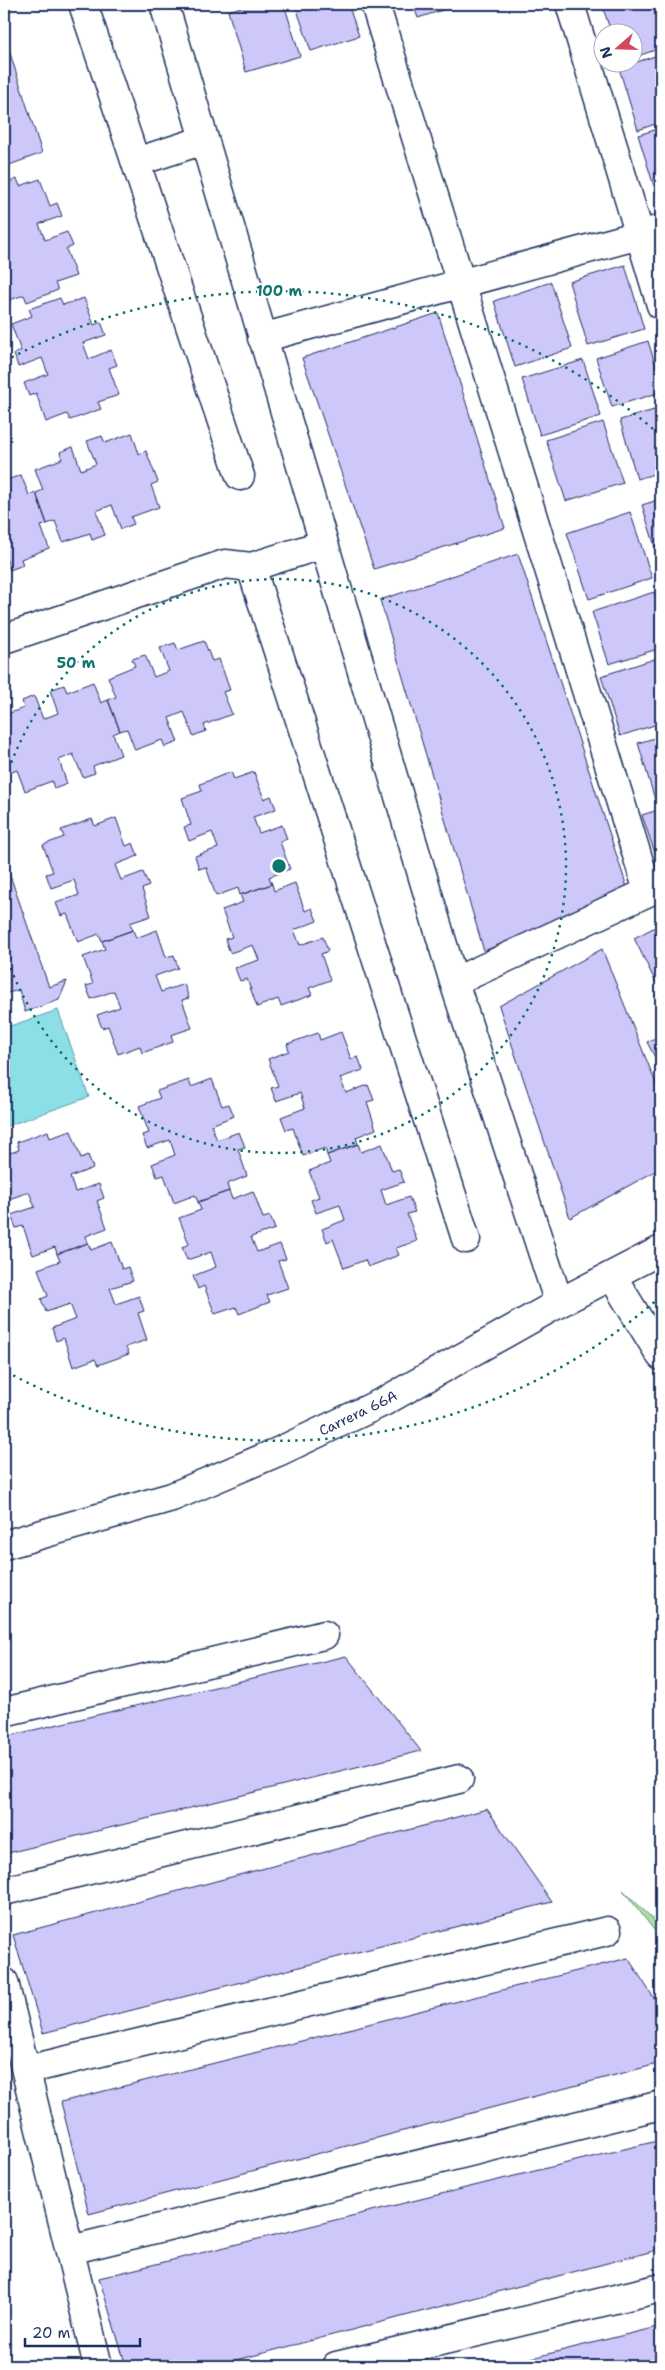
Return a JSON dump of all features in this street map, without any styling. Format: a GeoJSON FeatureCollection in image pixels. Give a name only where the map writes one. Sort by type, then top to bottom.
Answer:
{"type":"FeatureCollection","features":[{"type":"Feature","properties":{"kind":"street"},"geometry":{"type":"LineString","coordinates":[[84,4],[240,476]]}},
{"type":"Feature","properties":{"kind":"street"},"geometry":{"type":"LineString","coordinates":[[164,4],[454,982],[559,1303]]}},
{"type":"Feature","properties":{"kind":"street"},"geometry":{"type":"LineString","coordinates":[[375,4],[460,284],[655,889],[454,982]]}},
{"type":"Feature","properties":{"kind":"street"},"geometry":{"type":"LineString","coordinates":[[570,4],[651,232],[661,305]]}},
{"type":"Feature","properties":{"kind":"street"},"geometry":{"type":"LineString","coordinates":[[136,162],[204,140]]}},
{"type":"Feature","properties":{"kind":"street"},"geometry":{"type":"LineString","coordinates":[[262,338],[651,232]]}},
{"type":"Feature","properties":{"kind":"street"},"geometry":{"type":"LineString","coordinates":[[4,639],[225,564],[251,567],[324,544]]}},
{"type":"Feature","properties":{"kind":"street"},"geometry":{"type":"LineString","coordinates":[[251,567],[466,1239]]}},
{"type":"Feature","properties":{"kind":"street","name":"Carrera 66A"},"geometry":{"type":"LineString","coordinates":[[4,1545],[172,1497],[280,1451],[385,1401],[559,1303],[661,1250]]}},
{"type":"Feature","properties":{"kind":"street"},"geometry":{"type":"LineString","coordinates":[[612,1276],[661,1356]]}},
{"type":"Feature","properties":{"kind":"street","name":"Carrera 66A"},"geometry":{"type":"LineString","coordinates":[[4,1536],[37,1536]]}},
{"type":"Feature","properties":{"kind":"street"},"geometry":{"type":"LineString","coordinates":[[4,1712],[324,1635]]}},
{"type":"Feature","properties":{"kind":"street"},"geometry":{"type":"LineString","coordinates":[[4,1890],[459,1779]]}},
{"type":"Feature","properties":{"kind":"street"},"geometry":{"type":"LineString","coordinates":[[26,2070],[607,1931]]}},
{"type":"Feature","properties":{"kind":"street"},"geometry":{"type":"LineString","coordinates":[[4,1982],[98,2366]]}},
{"type":"Feature","properties":{"kind":"street"},"geometry":{"type":"LineString","coordinates":[[70,2250],[661,2105]]}},
{"type":"Feature","properties":{"kind":"street"},"geometry":{"type":"LineString","coordinates":[[336,2366],[661,2288]]}},
{"type":"Feature","properties":{"kind":"green space"},"geometry":{"type":"Polygon","coordinates":[[[623,1890],[661,1927],[661,1939],[623,1890]]]}},
{"type":"Feature","properties":{"kind":"water"},"geometry":{"type":"Polygon","coordinates":[[[58,1010],[89,1097],[4,1127],[4,1028],[58,1010]]]}},
{"type":"Feature","properties":{"kind":"building"},"geometry":{"type":"Polygon","coordinates":[[[251,4],[284,4],[300,56],[246,72],[228,11],[251,4]]]}},
{"type":"Feature","properties":{"kind":"building"},"geometry":{"type":"Polygon","coordinates":[[[295,4],[348,4],[359,36],[311,51],[295,4]]]}},
{"type":"Feature","properties":{"kind":"building"},"geometry":{"type":"Polygon","coordinates":[[[413,4],[461,4],[418,18],[413,4]]]}},
{"type":"Feature","properties":{"kind":"building"},"geometry":{"type":"Polygon","coordinates":[[[616,4],[655,4],[661,23],[661,48],[642,55],[642,22],[608,22],[603,8],[616,4]]]}},
{"type":"Feature","properties":{"kind":"building"},"geometry":{"type":"Polygon","coordinates":[[[6,41],[42,153],[4,167],[4,42],[6,41]]]}},
{"type":"Feature","properties":{"kind":"building"},"geometry":{"type":"Polygon","coordinates":[[[661,54],[661,122],[638,130],[620,72],[642,72],[642,60],[661,54]]]}},
{"type":"Feature","properties":{"kind":"building"},"geometry":{"type":"Polygon","coordinates":[[[661,128],[661,198],[658,199],[638,135],[661,128]]]}},
{"type":"Feature","properties":{"kind":"building"},"geometry":{"type":"Polygon","coordinates":[[[17,179],[20,186],[40,179],[50,206],[57,203],[62,216],[39,224],[45,240],[67,232],[73,246],[66,249],[76,276],[55,283],[58,290],[27,302],[24,295],[4,302],[4,184],[17,179]]]}},
{"type":"Feature","properties":{"kind":"building"},"geometry":{"type":"Polygon","coordinates":[[[625,265],[644,329],[588,346],[569,282],[625,265]]]}},
{"type":"Feature","properties":{"kind":"building"},"geometry":{"type":"Polygon","coordinates":[[[551,282],[572,348],[515,367],[494,301],[551,282]]]}},
{"type":"Feature","properties":{"kind":"building"},"geometry":{"type":"Polygon","coordinates":[[[60,298],[63,305],[84,298],[94,325],[101,322],[106,335],[83,343],[89,359],[111,350],[117,365],[109,368],[119,395],[98,402],[101,409],[70,420],[67,414],[46,422],[36,393],[29,396],[24,383],[48,374],[42,358],[18,367],[14,354],[21,351],[11,324],[32,316],[29,309],[60,298]]]}},
{"type":"Feature","properties":{"kind":"building"},"geometry":{"type":"Polygon","coordinates":[[[438,313],[505,528],[374,569],[302,358],[438,313]]]}},
{"type":"Feature","properties":{"kind":"building"},"geometry":{"type":"Polygon","coordinates":[[[648,341],[661,383],[661,392],[612,407],[596,358],[648,341]]]}},
{"type":"Feature","properties":{"kind":"building"},"geometry":{"type":"Polygon","coordinates":[[[583,360],[601,416],[540,435],[522,379],[583,360]]]}},
{"type":"Feature","properties":{"kind":"building"},"geometry":{"type":"Polygon","coordinates":[[[661,408],[661,472],[637,479],[620,420],[661,408]]]}},
{"type":"Feature","properties":{"kind":"building"},"geometry":{"type":"Polygon","coordinates":[[[603,422],[623,483],[566,501],[546,440],[603,422]]]}},
{"type":"Feature","properties":{"kind":"building"},"geometry":{"type":"Polygon","coordinates":[[[132,433],[139,454],[146,451],[158,482],[151,485],[159,507],[131,517],[134,524],[121,529],[112,505],[96,511],[105,535],[92,540],[90,533],[63,542],[55,521],[47,524],[36,493],[43,490],[35,469],[62,459],[60,452],[73,447],[81,470],[96,464],[87,441],[102,436],[105,443],[132,433]]]}},
{"type":"Feature","properties":{"kind":"building"},"geometry":{"type":"Polygon","coordinates":[[[21,475],[29,495],[36,493],[47,524],[41,526],[49,548],[21,559],[23,565],[10,570],[4,553],[4,481],[21,475]]]}},
{"type":"Feature","properties":{"kind":"building"},"geometry":{"type":"Polygon","coordinates":[[[661,499],[661,566],[642,505],[661,499]]]}},
{"type":"Feature","properties":{"kind":"building"},"geometry":{"type":"Polygon","coordinates":[[[630,512],[652,578],[589,599],[567,533],[630,512]]]}},
{"type":"Feature","properties":{"kind":"building"},"geometry":{"type":"Polygon","coordinates":[[[518,554],[628,890],[484,951],[380,600],[518,554]]]}},
{"type":"Feature","properties":{"kind":"building"},"geometry":{"type":"Polygon","coordinates":[[[654,592],[661,614],[661,648],[609,664],[592,612],[654,592]]]}},
{"type":"Feature","properties":{"kind":"building"},"geometry":{"type":"Polygon","coordinates":[[[204,641],[212,661],[219,659],[230,690],[223,692],[232,714],[204,725],[206,731],[193,736],[184,712],[169,718],[178,742],[165,747],[162,740],[135,750],[127,729],[120,731],[108,700],[116,697],[108,677],[135,666],[132,659],[145,655],[154,677],[169,671],[160,648],[175,643],[178,650],[204,641]]]}},
{"type":"Feature","properties":{"kind":"building"},"geometry":{"type":"Polygon","coordinates":[[[661,657],[661,723],[620,736],[601,676],[661,657]]]}},
{"type":"Feature","properties":{"kind":"building"},"geometry":{"type":"Polygon","coordinates":[[[93,682],[101,703],[108,700],[120,731],[113,734],[121,755],[93,766],[95,773],[83,777],[73,754],[59,760],[67,784],[54,789],[52,781],[25,791],[17,770],[10,773],[4,757],[4,715],[24,708],[22,701],[34,696],[43,719],[58,713],[50,690],[64,685],[67,692],[93,682]]]}},
{"type":"Feature","properties":{"kind":"building"},"geometry":{"type":"Polygon","coordinates":[[[661,736],[661,798],[655,800],[638,743],[661,736]]]}},
{"type":"Feature","properties":{"kind":"building"},"geometry":{"type":"Polygon","coordinates":[[[231,772],[234,779],[254,772],[264,799],[271,796],[276,809],[253,817],[259,833],[282,825],[287,839],[280,842],[290,869],[269,877],[272,884],[240,895],[238,888],[216,896],[206,867],[199,869],[195,856],[218,848],[212,832],[189,841],[184,827],[191,825],[182,798],[202,791],[200,784],[231,772]]]}},
{"type":"Feature","properties":{"kind":"building"},"geometry":{"type":"Polygon","coordinates":[[[661,809],[661,871],[642,815],[661,809]]]}},
{"type":"Feature","properties":{"kind":"building"},"geometry":{"type":"Polygon","coordinates":[[[116,818],[126,846],[133,843],[138,856],[115,865],[121,880],[143,872],[149,886],[142,889],[151,916],[130,923],[133,930],[102,941],[99,934],[78,942],[67,914],[61,916],[56,903],[79,895],[74,880],[51,888],[46,874],[53,872],[43,845],[64,837],[61,830],[92,819],[95,826],[116,818]]]}},
{"type":"Feature","properties":{"kind":"building"},"geometry":{"type":"Polygon","coordinates":[[[5,861],[49,987],[67,981],[59,1000],[25,1012],[19,990],[4,994],[5,861]]]}},
{"type":"Feature","properties":{"kind":"building"},"geometry":{"type":"Polygon","coordinates":[[[295,883],[305,911],[312,908],[317,921],[294,930],[300,945],[323,937],[328,951],[321,954],[330,980],[309,988],[312,995],[281,1006],[278,999],[257,1007],[247,979],[240,981],[235,968],[259,960],[253,945],[230,953],[225,939],[232,937],[222,910],[243,902],[240,895],[272,884],[274,891],[295,883]]]}},
{"type":"Feature","properties":{"kind":"building"},"geometry":{"type":"Polygon","coordinates":[[[661,924],[661,993],[634,938],[661,924]]]}},
{"type":"Feature","properties":{"kind":"building"},"geometry":{"type":"Polygon","coordinates":[[[133,930],[136,938],[157,930],[166,957],[174,955],[178,968],[155,976],[161,992],[184,984],[189,998],[182,1000],[192,1028],[171,1035],[173,1042],[142,1053],[140,1046],[118,1054],[108,1026],[102,1028],[97,1015],[120,1007],[114,991],[91,999],[86,986],[93,984],[83,957],[105,949],[102,941],[133,930]]]}},
{"type":"Feature","properties":{"kind":"building"},"geometry":{"type":"Polygon","coordinates":[[[602,949],[661,1096],[661,1168],[570,1218],[499,1006],[602,949]]]}},
{"type":"Feature","properties":{"kind":"building"},"geometry":{"type":"Polygon","coordinates":[[[341,1032],[351,1059],[358,1057],[363,1070],[340,1078],[346,1093],[368,1085],[374,1100],[367,1102],[376,1129],[356,1137],[358,1144],[327,1155],[325,1148],[303,1156],[293,1128],[286,1130],[281,1117],[305,1108],[300,1093],[276,1101],[271,1088],[278,1086],[268,1059],[289,1051],[287,1044],[318,1033],[320,1040],[341,1032]]]}},
{"type":"Feature","properties":{"kind":"building"},"geometry":{"type":"Polygon","coordinates":[[[661,1035],[661,1069],[647,1042],[661,1035]]]}},
{"type":"Feature","properties":{"kind":"building"},"geometry":{"type":"Polygon","coordinates":[[[212,1079],[222,1106],[229,1104],[234,1116],[211,1125],[217,1140],[239,1132],[245,1147],[238,1149],[247,1176],[227,1184],[229,1191],[198,1202],[195,1195],[174,1203],[164,1175],[157,1177],[152,1164],[175,1155],[170,1140],[147,1148],[142,1135],[149,1133],[139,1106],[160,1098],[157,1091],[189,1080],[191,1087],[212,1079]]]}},
{"type":"Feature","properties":{"kind":"building"},"geometry":{"type":"Polygon","coordinates":[[[48,1131],[50,1138],[71,1131],[81,1158],[88,1155],[93,1168],[70,1177],[75,1192],[99,1184],[104,1198],[97,1201],[107,1228],[86,1236],[88,1243],[57,1254],[55,1247],[33,1255],[23,1226],[16,1228],[11,1215],[35,1207],[29,1192],[6,1200],[4,1186],[7,1184],[4,1174],[4,1155],[19,1150],[17,1142],[48,1131]]]}},
{"type":"Feature","properties":{"kind":"building"},"geometry":{"type":"Polygon","coordinates":[[[358,1144],[361,1152],[382,1144],[392,1171],[399,1169],[404,1182],[381,1190],[386,1205],[409,1197],[415,1212],[407,1214],[417,1241],[396,1248],[399,1255],[368,1267],[365,1260],[344,1268],[333,1239],[327,1242],[322,1229],[345,1220],[340,1205],[316,1213],[311,1200],[319,1197],[309,1171],[330,1163],[327,1155],[358,1144]]]}},
{"type":"Feature","properties":{"kind":"building"},"geometry":{"type":"Polygon","coordinates":[[[229,1191],[232,1199],[253,1191],[263,1218],[270,1216],[275,1229],[251,1237],[257,1252],[280,1244],[286,1259],[278,1261],[288,1288],[267,1295],[270,1302],[239,1314],[236,1307],[215,1314],[204,1286],[198,1289],[193,1276],[216,1267],[211,1252],[187,1260],[182,1247],[189,1244],[179,1218],[201,1210],[198,1202],[229,1191]]]}},
{"type":"Feature","properties":{"kind":"building"},"geometry":{"type":"Polygon","coordinates":[[[112,1242],[122,1269],[128,1267],[133,1281],[110,1288],[116,1304],[139,1296],[144,1311],[138,1313],[147,1340],[126,1347],[129,1354],[98,1365],[95,1359],[73,1367],[64,1338],[56,1341],[52,1328],[76,1319],[70,1304],[46,1312],[41,1299],[48,1296],[38,1269],[60,1261],[57,1254],[88,1243],[91,1250],[112,1242]]]}},
{"type":"Feature","properties":{"kind":"building"},"geometry":{"type":"Polygon","coordinates":[[[346,1656],[421,1751],[4,1854],[4,1737],[346,1656]]]}},
{"type":"Feature","properties":{"kind":"building"},"geometry":{"type":"Polygon","coordinates":[[[487,1809],[552,1902],[43,2033],[13,1935],[487,1809]]]}},
{"type":"Feature","properties":{"kind":"building"},"geometry":{"type":"Polygon","coordinates":[[[628,1958],[661,2009],[661,2063],[89,2214],[61,2102],[628,1958]]]}},
{"type":"Feature","properties":{"kind":"building"},"geometry":{"type":"Polygon","coordinates":[[[661,2140],[661,2249],[214,2366],[126,2366],[99,2278],[661,2140]]]}},
{"type":"Feature","properties":{"kind":"building"},"geometry":{"type":"Polygon","coordinates":[[[661,2326],[661,2366],[499,2366],[661,2326]]]}}]}
